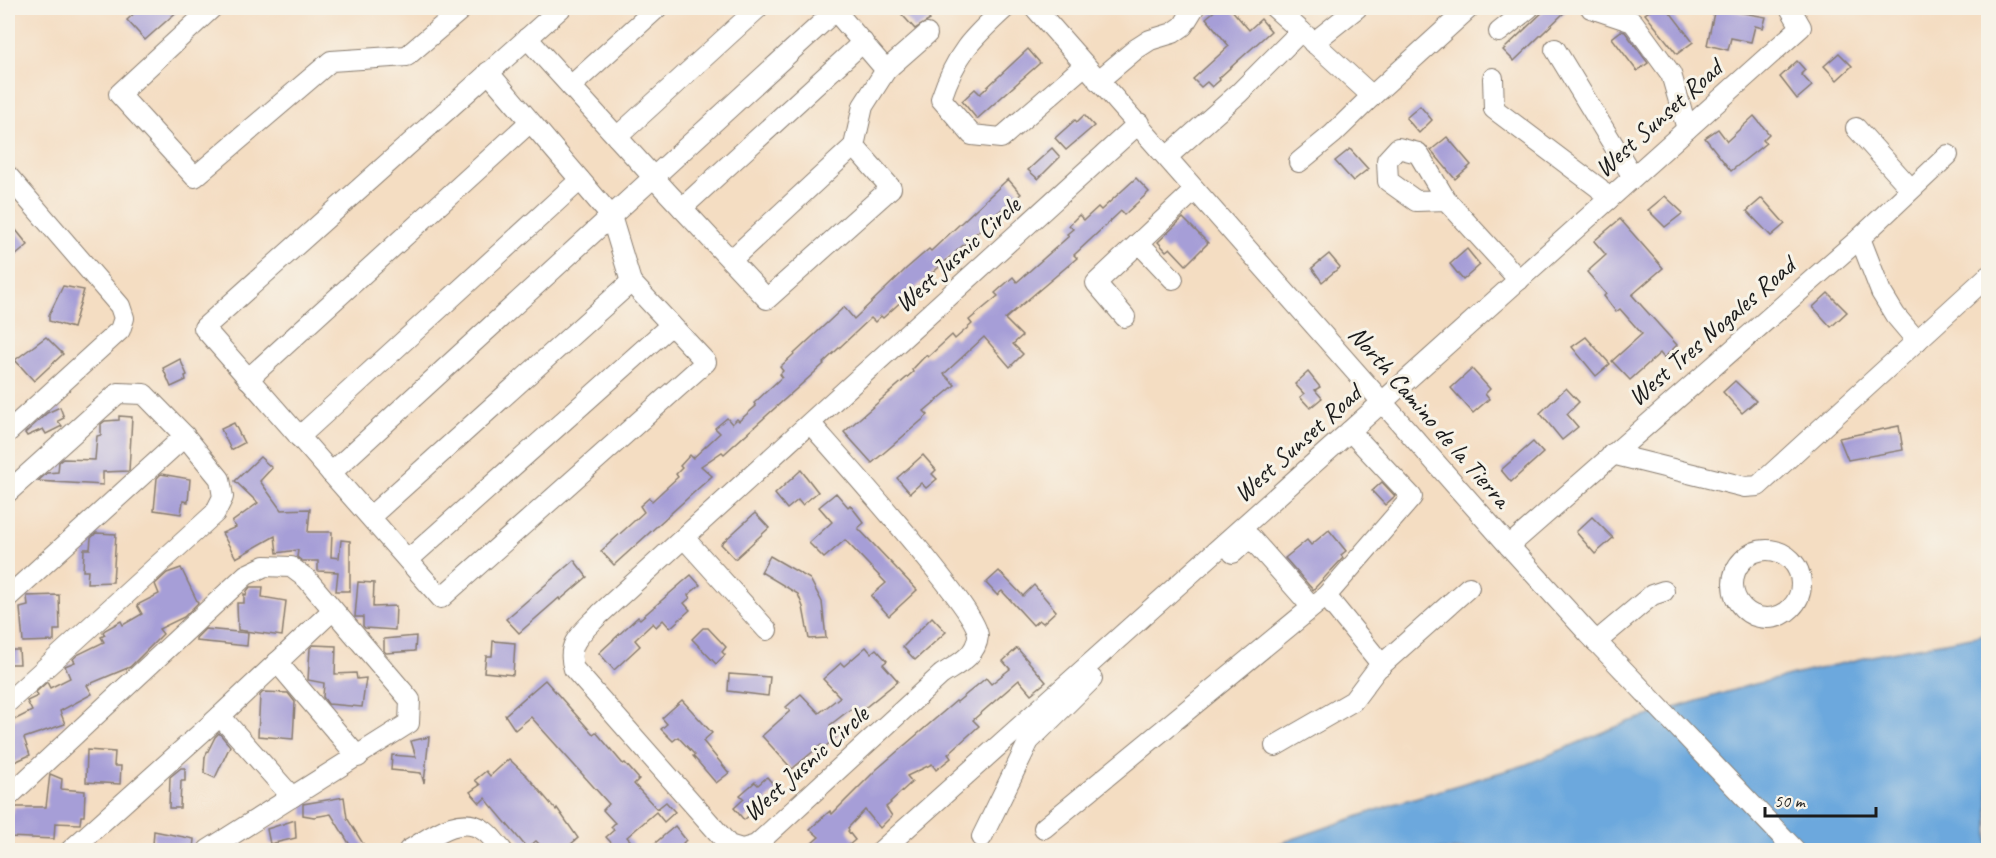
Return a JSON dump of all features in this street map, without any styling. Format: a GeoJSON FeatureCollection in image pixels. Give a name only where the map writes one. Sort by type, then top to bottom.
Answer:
{"type":"FeatureCollection","features":[{"type":"Feature","properties":{"kind":"street"},"geometry":{"type":"LineString","coordinates":[[212,8],[119,94],[195,177],[331,61],[407,56],[463,8]]}},
{"type":"Feature","properties":{"kind":"street"},"geometry":{"type":"LineString","coordinates":[[488,72],[611,216],[631,282],[706,362],[441,598],[204,328],[488,72],[561,8]]}},
{"type":"Feature","properties":{"kind":"street"},"geometry":{"type":"LineString","coordinates":[[571,87],[657,8]]}},
{"type":"Feature","properties":{"kind":"street"},"geometry":{"type":"LineString","coordinates":[[617,137],[758,8]]}},
{"type":"Feature","properties":{"kind":"street"},"geometry":{"type":"LineString","coordinates":[[1005,8],[966,45],[949,75],[941,99],[972,135],[1001,138],[1085,65]]}},
{"type":"Feature","properties":{"kind":"street","name":"North Camino de la Tierra"},"geometry":{"type":"LineString","coordinates":[[1035,8],[1098,81],[1139,123],[1195,190],[1509,546],[1596,642],[1796,850]]}},
{"type":"Feature","properties":{"kind":"street"},"geometry":{"type":"LineString","coordinates":[[1098,81],[1136,48],[1150,40],[1173,33],[1182,26],[1194,8]]}},
{"type":"Feature","properties":{"kind":"street"},"geometry":{"type":"LineString","coordinates":[[1275,8],[1371,97]]}},
{"type":"Feature","properties":{"kind":"street"},"geometry":{"type":"LineString","coordinates":[[1168,156],[1307,37],[1357,8]]}},
{"type":"Feature","properties":{"kind":"street"},"geometry":{"type":"LineString","coordinates":[[1299,162],[1333,134],[1469,8]]}},
{"type":"Feature","properties":{"kind":"street"},"geometry":{"type":"LineString","coordinates":[[1499,32],[1529,8]]}},
{"type":"Feature","properties":{"kind":"street"},"geometry":{"type":"LineString","coordinates":[[1591,8],[1633,22],[1671,74],[1687,129]]}},
{"type":"Feature","properties":{"kind":"street","name":"West Sunset Road"},"geometry":{"type":"LineString","coordinates":[[882,850],[1801,27],[1790,8]]}},
{"type":"Feature","properties":{"kind":"street"},"geometry":{"type":"LineString","coordinates":[[331,473],[654,178],[834,9],[886,70]]}},
{"type":"Feature","properties":{"kind":"street"},"geometry":{"type":"LineString","coordinates":[[731,260],[854,146],[863,106],[886,70],[927,34]]}},
{"type":"Feature","properties":{"kind":"street"},"geometry":{"type":"LineString","coordinates":[[527,38],[767,298],[891,188],[854,146]]}},
{"type":"Feature","properties":{"kind":"street"},"geometry":{"type":"LineString","coordinates":[[682,208],[862,42]]}},
{"type":"Feature","properties":{"kind":"street"},"geometry":{"type":"LineString","coordinates":[[1555,49],[1633,177]]}},
{"type":"Feature","properties":{"kind":"street"},"geometry":{"type":"LineString","coordinates":[[1493,78],[1494,109],[1599,188],[1608,200]]}},
{"type":"Feature","properties":{"kind":"street"},"geometry":{"type":"LineString","coordinates":[[248,379],[530,122]]}},
{"type":"Feature","properties":{"kind":"street","name":"West Jusnic Circle"},"geometry":{"type":"LineString","coordinates":[[810,423],[925,556],[969,615],[983,641],[966,659],[942,675],[756,845],[742,850],[729,846],[574,669],[565,651],[600,614],[1139,123]]}},
{"type":"Feature","properties":{"kind":"street"},"geometry":{"type":"LineString","coordinates":[[1856,128],[1911,189]]}},
{"type":"Feature","properties":{"kind":"street","name":"West Tres Nogales Road"},"geometry":{"type":"LineString","coordinates":[[1509,546],[1611,454],[1860,238],[1948,155]]}},
{"type":"Feature","properties":{"kind":"street"},"geometry":{"type":"LineString","coordinates":[[8,176],[120,306],[124,318],[120,330],[8,432]]}},
{"type":"Feature","properties":{"kind":"street"},"geometry":{"type":"LineString","coordinates":[[299,437],[580,180]]}},
{"type":"Feature","properties":{"kind":"street"},"geometry":{"type":"LineString","coordinates":[[1125,317],[1096,283],[1195,190]]}},
{"type":"Feature","properties":{"kind":"street"},"geometry":{"type":"LineString","coordinates":[[1446,200],[1519,280]]}},
{"type":"Feature","properties":{"kind":"street"},"geometry":{"type":"LineString","coordinates":[[1860,238],[1881,292],[1895,315],[1917,341]]}},
{"type":"Feature","properties":{"kind":"street"},"geometry":{"type":"LineString","coordinates":[[1138,243],[1173,279]]}},
{"type":"Feature","properties":{"kind":"street"},"geometry":{"type":"LineString","coordinates":[[1611,454],[1745,487],[1758,486],[1989,276]]}},
{"type":"Feature","properties":{"kind":"street"},"geometry":{"type":"LineString","coordinates":[[370,517],[631,282]]}},
{"type":"Feature","properties":{"kind":"street"},"geometry":{"type":"LineString","coordinates":[[408,560],[671,325]]}},
{"type":"Feature","properties":{"kind":"street"},"geometry":{"type":"LineString","coordinates":[[8,492],[118,393],[144,394],[184,436],[220,479],[223,497],[215,513],[8,702]]}},
{"type":"Feature","properties":{"kind":"street"},"geometry":{"type":"LineString","coordinates":[[1044,828],[1319,601],[1412,497],[1350,431]]}},
{"type":"Feature","properties":{"kind":"street"},"geometry":{"type":"LineString","coordinates":[[8,597],[184,436]]}},
{"type":"Feature","properties":{"kind":"street"},"geometry":{"type":"LineString","coordinates":[[982,837],[1029,741],[1092,679],[1250,537],[1319,601],[1382,665]]}},
{"type":"Feature","properties":{"kind":"street"},"geometry":{"type":"LineString","coordinates":[[685,539],[767,630]]}},
{"type":"Feature","properties":{"kind":"street"},"geometry":{"type":"LineString","coordinates":[[8,797],[246,575],[265,566],[291,567],[307,579],[410,700],[409,723],[208,850]]}},
{"type":"Feature","properties":{"kind":"street"},"geometry":{"type":"LineString","coordinates":[[1275,746],[1353,701],[1382,665],[1469,587]]}},
{"type":"Feature","properties":{"kind":"street"},"geometry":{"type":"LineString","coordinates":[[1596,642],[1652,595],[1664,591]]}},
{"type":"Feature","properties":{"kind":"street"},"geometry":{"type":"LineString","coordinates":[[71,850],[220,716],[333,610]]}},
{"type":"Feature","properties":{"kind":"street"},"geometry":{"type":"LineString","coordinates":[[277,662],[358,757]]}},
{"type":"Feature","properties":{"kind":"street"},"geometry":{"type":"LineString","coordinates":[[220,716],[292,797]]}},
{"type":"Feature","properties":{"kind":"street"},"geometry":{"type":"LineString","coordinates":[[409,850],[446,828],[464,825],[480,828],[502,850]]}},
{"type":"Feature","properties":{"kind":"water"},"geometry":{"type":"Polygon","coordinates":[[[1988,634],[1988,849],[1261,850],[1394,804],[1525,765],[1628,722],[1747,686],[1881,654],[1988,634]]]}},
{"type":"Feature","properties":{"kind":"building"},"geometry":{"type":"Polygon","coordinates":[[[140,8],[181,8],[145,40],[127,20],[140,8]]]}},
{"type":"Feature","properties":{"kind":"building"},"geometry":{"type":"Polygon","coordinates":[[[896,8],[919,8],[930,20],[915,29],[896,8]]]}},
{"type":"Feature","properties":{"kind":"building"},"geometry":{"type":"Polygon","coordinates":[[[1218,8],[1230,8],[1249,30],[1261,19],[1271,31],[1212,87],[1207,82],[1201,87],[1193,79],[1229,46],[1206,18],[1218,8]]]}},
{"type":"Feature","properties":{"kind":"building"},"geometry":{"type":"Polygon","coordinates":[[[1547,8],[1569,8],[1514,61],[1503,50],[1547,8]]]}},
{"type":"Feature","properties":{"kind":"building"},"geometry":{"type":"Polygon","coordinates":[[[1654,8],[1667,8],[1693,42],[1677,54],[1645,14],[1654,8]]]}},
{"type":"Feature","properties":{"kind":"building"},"geometry":{"type":"Polygon","coordinates":[[[1715,8],[1766,17],[1763,28],[1755,26],[1751,42],[1731,38],[1728,50],[1707,45],[1715,8]]]}},
{"type":"Feature","properties":{"kind":"building"},"geometry":{"type":"Polygon","coordinates":[[[1621,31],[1625,32],[1648,63],[1637,71],[1612,38],[1621,31]]]}},
{"type":"Feature","properties":{"kind":"building"},"geometry":{"type":"Polygon","coordinates":[[[1028,49],[1040,63],[977,119],[962,101],[975,89],[980,94],[1028,49]]]}},
{"type":"Feature","properties":{"kind":"building"},"geometry":{"type":"Polygon","coordinates":[[[1839,53],[1852,66],[1837,80],[1824,66],[1839,53]]]}},
{"type":"Feature","properties":{"kind":"building"},"geometry":{"type":"Polygon","coordinates":[[[1797,61],[1805,70],[1801,74],[1812,86],[1797,99],[1780,77],[1797,61]]]}},
{"type":"Feature","properties":{"kind":"building"},"geometry":{"type":"Polygon","coordinates":[[[1420,106],[1432,120],[1419,133],[1406,118],[1420,106]]]}},
{"type":"Feature","properties":{"kind":"building"},"geometry":{"type":"Polygon","coordinates":[[[1084,115],[1094,126],[1066,150],[1055,138],[1084,115]]]}},
{"type":"Feature","properties":{"kind":"building"},"geometry":{"type":"Polygon","coordinates":[[[1754,116],[1769,134],[1763,140],[1766,143],[1731,171],[1705,138],[1718,129],[1727,141],[1754,116]]]}},
{"type":"Feature","properties":{"kind":"building"},"geometry":{"type":"Polygon","coordinates":[[[1447,137],[1471,165],[1455,179],[1431,150],[1447,137]]]}},
{"type":"Feature","properties":{"kind":"building"},"geometry":{"type":"Polygon","coordinates":[[[1052,148],[1060,157],[1038,179],[1028,170],[1052,148]]]}},
{"type":"Feature","properties":{"kind":"building"},"geometry":{"type":"Polygon","coordinates":[[[1350,149],[1368,169],[1353,181],[1335,161],[1350,149]]]}},
{"type":"Feature","properties":{"kind":"building"},"geometry":{"type":"Polygon","coordinates":[[[1136,178],[1149,192],[1124,215],[1121,211],[1074,255],[1077,258],[1005,319],[1022,336],[1013,344],[1023,354],[1010,367],[984,337],[944,374],[955,385],[924,411],[928,415],[872,463],[844,432],[913,372],[912,370],[926,355],[928,357],[952,335],[955,339],[972,324],[969,320],[998,296],[995,293],[1013,277],[1017,282],[1069,236],[1067,234],[1073,229],[1069,225],[1079,215],[1084,220],[1098,207],[1101,210],[1136,178]]]}},
{"type":"Feature","properties":{"kind":"building"},"geometry":{"type":"Polygon","coordinates":[[[1008,179],[1021,194],[981,226],[982,228],[883,318],[881,316],[875,322],[871,318],[824,364],[724,454],[722,452],[701,466],[712,476],[614,565],[601,551],[644,512],[640,506],[649,498],[652,501],[678,477],[676,474],[682,468],[680,466],[690,455],[693,458],[720,433],[715,428],[727,418],[732,424],[737,419],[739,421],[756,406],[754,403],[782,377],[780,374],[783,371],[780,367],[844,307],[854,319],[907,268],[929,249],[931,251],[1008,179]]]}},
{"type":"Feature","properties":{"kind":"building"},"geometry":{"type":"Polygon","coordinates":[[[1665,196],[1683,213],[1665,227],[1648,210],[1665,196]]]}},
{"type":"Feature","properties":{"kind":"building"},"geometry":{"type":"Polygon","coordinates":[[[1762,198],[1785,224],[1771,236],[1747,211],[1762,198]]]}},
{"type":"Feature","properties":{"kind":"building"},"geometry":{"type":"Polygon","coordinates":[[[1183,218],[1208,243],[1186,265],[1170,248],[1166,251],[1158,242],[1183,218]]]}},
{"type":"Feature","properties":{"kind":"building"},"geometry":{"type":"Polygon","coordinates":[[[1620,219],[1663,268],[1632,295],[1677,345],[1664,358],[1660,353],[1630,380],[1612,361],[1642,334],[1620,309],[1616,312],[1604,296],[1606,294],[1587,272],[1606,255],[1594,241],[1620,219]]]}},
{"type":"Feature","properties":{"kind":"building"},"geometry":{"type":"Polygon","coordinates":[[[16,230],[28,245],[8,262],[8,236],[16,230]]]}},
{"type":"Feature","properties":{"kind":"building"},"geometry":{"type":"Polygon","coordinates":[[[1467,249],[1480,265],[1463,280],[1450,264],[1467,249]]]}},
{"type":"Feature","properties":{"kind":"building"},"geometry":{"type":"Polygon","coordinates":[[[1329,254],[1340,267],[1322,282],[1312,268],[1329,254]]]}},
{"type":"Feature","properties":{"kind":"building"},"geometry":{"type":"Polygon","coordinates":[[[63,286],[84,290],[73,328],[49,321],[49,315],[63,286]]]}},
{"type":"Feature","properties":{"kind":"building"},"geometry":{"type":"Polygon","coordinates":[[[1828,293],[1847,312],[1831,327],[1813,307],[1828,293]]]}},
{"type":"Feature","properties":{"kind":"building"},"geometry":{"type":"Polygon","coordinates":[[[46,337],[63,354],[34,381],[15,360],[46,337]]]}},
{"type":"Feature","properties":{"kind":"building"},"geometry":{"type":"Polygon","coordinates":[[[1586,337],[1610,364],[1596,376],[1572,347],[1586,337]]]}},
{"type":"Feature","properties":{"kind":"building"},"geometry":{"type":"Polygon","coordinates":[[[180,359],[187,375],[186,380],[171,387],[163,368],[180,359]]]}},
{"type":"Feature","properties":{"kind":"building"},"geometry":{"type":"Polygon","coordinates":[[[1472,369],[1490,389],[1485,394],[1489,399],[1473,413],[1451,388],[1472,369]]]}},
{"type":"Feature","properties":{"kind":"building"},"geometry":{"type":"Polygon","coordinates":[[[1308,372],[1320,387],[1315,390],[1322,398],[1310,408],[1300,397],[1304,394],[1295,384],[1308,372]]]}},
{"type":"Feature","properties":{"kind":"building"},"geometry":{"type":"Polygon","coordinates":[[[1735,381],[1756,401],[1742,413],[1723,392],[1735,381]]]}},
{"type":"Feature","properties":{"kind":"building"},"geometry":{"type":"Polygon","coordinates":[[[1566,388],[1579,402],[1567,414],[1578,427],[1562,440],[1540,413],[1566,388]]]}},
{"type":"Feature","properties":{"kind":"building"},"geometry":{"type":"Polygon","coordinates":[[[60,407],[64,418],[58,421],[62,426],[46,434],[43,429],[27,436],[25,433],[47,413],[60,407]]]}},
{"type":"Feature","properties":{"kind":"building"},"geometry":{"type":"Polygon","coordinates":[[[119,416],[132,417],[129,471],[103,472],[103,485],[38,481],[47,473],[58,472],[59,462],[63,459],[95,460],[97,436],[101,435],[101,424],[105,421],[119,420],[119,416]]]}},
{"type":"Feature","properties":{"kind":"building"},"geometry":{"type":"Polygon","coordinates":[[[234,423],[244,443],[231,450],[221,429],[234,423]]]}},
{"type":"Feature","properties":{"kind":"building"},"geometry":{"type":"Polygon","coordinates":[[[1899,426],[1903,450],[1848,460],[1839,438],[1899,426]]]}},
{"type":"Feature","properties":{"kind":"building"},"geometry":{"type":"Polygon","coordinates":[[[1533,442],[1543,453],[1511,482],[1501,470],[1533,442]]]}},
{"type":"Feature","properties":{"kind":"building"},"geometry":{"type":"Polygon","coordinates":[[[923,455],[936,470],[932,474],[937,479],[926,488],[921,483],[910,493],[897,478],[923,455]]]}},
{"type":"Feature","properties":{"kind":"building"},"geometry":{"type":"Polygon","coordinates":[[[260,457],[272,468],[260,481],[281,510],[310,509],[308,532],[332,532],[331,557],[339,558],[341,540],[350,541],[350,591],[336,591],[338,572],[318,571],[318,561],[302,561],[297,557],[298,550],[277,553],[275,536],[236,558],[222,533],[236,527],[232,522],[258,503],[235,481],[260,457]]]}},
{"type":"Feature","properties":{"kind":"building"},"geometry":{"type":"Polygon","coordinates":[[[801,470],[818,492],[802,505],[798,500],[787,509],[775,494],[801,470]]]}},
{"type":"Feature","properties":{"kind":"building"},"geometry":{"type":"Polygon","coordinates":[[[161,474],[190,479],[188,502],[183,501],[181,514],[154,510],[157,478],[161,474]]]}},
{"type":"Feature","properties":{"kind":"building"},"geometry":{"type":"Polygon","coordinates":[[[1382,482],[1395,496],[1385,505],[1372,491],[1382,482]]]}},
{"type":"Feature","properties":{"kind":"building"},"geometry":{"type":"Polygon","coordinates":[[[836,493],[848,507],[850,505],[864,523],[858,528],[917,590],[889,616],[871,596],[886,583],[845,540],[824,558],[809,543],[832,522],[819,507],[836,493]]]}},
{"type":"Feature","properties":{"kind":"building"},"geometry":{"type":"Polygon","coordinates":[[[755,513],[769,528],[735,559],[721,544],[755,513]]]}},
{"type":"Feature","properties":{"kind":"building"},"geometry":{"type":"Polygon","coordinates":[[[1592,517],[1613,538],[1595,554],[1576,532],[1592,517]]]}},
{"type":"Feature","properties":{"kind":"building"},"geometry":{"type":"Polygon","coordinates":[[[1329,530],[1346,551],[1341,555],[1343,558],[1313,590],[1285,558],[1307,540],[1311,545],[1329,530]]]}},
{"type":"Feature","properties":{"kind":"building"},"geometry":{"type":"Polygon","coordinates":[[[96,533],[116,534],[113,582],[87,583],[88,571],[83,571],[84,549],[90,549],[91,538],[96,533]]]}},
{"type":"Feature","properties":{"kind":"building"},"geometry":{"type":"Polygon","coordinates":[[[770,556],[810,579],[822,602],[826,638],[809,639],[798,594],[761,572],[770,556]]]}},
{"type":"Feature","properties":{"kind":"building"},"geometry":{"type":"Polygon","coordinates":[[[574,560],[587,577],[519,633],[506,619],[574,560]]]}},
{"type":"Feature","properties":{"kind":"building"},"geometry":{"type":"Polygon","coordinates":[[[181,568],[198,603],[184,617],[159,629],[163,634],[130,667],[87,685],[92,694],[60,711],[65,724],[24,738],[30,755],[8,765],[8,723],[32,711],[27,701],[38,696],[36,692],[47,682],[50,688],[70,678],[65,666],[75,662],[73,659],[77,655],[104,642],[101,637],[105,635],[103,632],[105,630],[121,621],[123,625],[142,614],[137,605],[159,594],[155,584],[167,573],[181,568]]]}},
{"type":"Feature","properties":{"kind":"building"},"geometry":{"type":"Polygon","coordinates":[[[999,571],[1023,596],[1034,585],[1056,611],[1043,623],[1039,620],[1033,625],[1002,591],[997,595],[986,583],[999,571]]]}},
{"type":"Feature","properties":{"kind":"building"},"geometry":{"type":"Polygon","coordinates":[[[691,575],[700,585],[688,595],[690,598],[684,603],[690,610],[670,628],[663,620],[656,627],[653,623],[635,640],[640,646],[614,670],[599,653],[638,617],[640,619],[691,575]]]}},
{"type":"Feature","properties":{"kind":"building"},"geometry":{"type":"Polygon","coordinates":[[[358,582],[374,583],[373,607],[396,606],[395,630],[365,628],[363,617],[355,617],[358,582]]]}},
{"type":"Feature","properties":{"kind":"building"},"geometry":{"type":"Polygon","coordinates":[[[250,587],[263,587],[262,597],[286,601],[282,636],[238,630],[237,603],[244,603],[244,594],[246,595],[250,587]]]}},
{"type":"Feature","properties":{"kind":"building"},"geometry":{"type":"Polygon","coordinates":[[[59,595],[60,630],[54,630],[54,641],[23,642],[20,608],[28,606],[27,596],[59,595]]]}},
{"type":"Feature","properties":{"kind":"building"},"geometry":{"type":"Polygon","coordinates":[[[932,617],[946,632],[915,660],[903,647],[932,617]]]}},
{"type":"Feature","properties":{"kind":"building"},"geometry":{"type":"Polygon","coordinates":[[[703,628],[708,628],[726,647],[722,652],[725,655],[716,664],[692,639],[703,628]]]}},
{"type":"Feature","properties":{"kind":"building"},"geometry":{"type":"Polygon","coordinates":[[[205,629],[248,633],[247,646],[196,641],[205,629]]]}},
{"type":"Feature","properties":{"kind":"building"},"geometry":{"type":"Polygon","coordinates":[[[416,636],[415,651],[386,653],[384,651],[384,639],[416,636]]]}},
{"type":"Feature","properties":{"kind":"building"},"geometry":{"type":"Polygon","coordinates":[[[493,641],[515,643],[513,675],[484,672],[486,656],[492,656],[493,641]]]}},
{"type":"Feature","properties":{"kind":"building"},"geometry":{"type":"Polygon","coordinates":[[[313,645],[336,646],[335,674],[356,673],[357,679],[366,678],[362,707],[328,704],[323,697],[324,683],[308,680],[310,648],[313,645]]]}},
{"type":"Feature","properties":{"kind":"building"},"geometry":{"type":"Polygon","coordinates":[[[866,647],[871,653],[876,649],[887,661],[883,664],[898,681],[856,715],[852,708],[830,725],[839,734],[824,748],[821,745],[792,769],[762,736],[790,711],[786,707],[801,694],[819,713],[840,697],[823,679],[841,663],[844,666],[866,647]]]}},
{"type":"Feature","properties":{"kind":"building"},"geometry":{"type":"Polygon","coordinates":[[[1017,648],[1046,682],[1031,694],[1019,680],[973,720],[979,726],[948,754],[951,758],[936,770],[932,764],[907,776],[912,782],[886,807],[892,816],[880,828],[865,810],[848,828],[855,840],[843,850],[804,850],[819,837],[810,829],[830,811],[832,814],[877,769],[956,701],[986,678],[991,684],[1010,669],[1003,661],[1017,648]]]}},
{"type":"Feature","properties":{"kind":"building"},"geometry":{"type":"Polygon","coordinates":[[[8,650],[19,650],[20,664],[8,664],[8,650]]]}},
{"type":"Feature","properties":{"kind":"building"},"geometry":{"type":"Polygon","coordinates":[[[729,674],[770,677],[768,696],[728,691],[729,674]]]}},
{"type":"Feature","properties":{"kind":"building"},"geometry":{"type":"Polygon","coordinates":[[[545,680],[593,734],[596,732],[639,779],[634,784],[657,809],[666,802],[675,812],[664,822],[656,812],[627,837],[639,850],[618,850],[606,837],[614,830],[611,827],[615,823],[603,810],[609,804],[531,717],[515,730],[505,715],[545,680]]]}},
{"type":"Feature","properties":{"kind":"building"},"geometry":{"type":"Polygon","coordinates":[[[263,692],[288,693],[295,702],[293,739],[258,736],[260,695],[263,692]]]}},
{"type":"Feature","properties":{"kind":"building"},"geometry":{"type":"Polygon","coordinates":[[[682,700],[712,733],[703,741],[729,773],[716,783],[678,737],[673,741],[661,729],[667,724],[662,718],[682,700]]]}},
{"type":"Feature","properties":{"kind":"building"},"geometry":{"type":"Polygon","coordinates":[[[219,733],[230,746],[215,778],[204,773],[205,757],[219,733]]]}},
{"type":"Feature","properties":{"kind":"building"},"geometry":{"type":"Polygon","coordinates":[[[429,737],[424,783],[421,773],[391,770],[392,755],[416,757],[411,741],[429,737]]]}},
{"type":"Feature","properties":{"kind":"building"},"geometry":{"type":"Polygon","coordinates":[[[87,750],[115,752],[114,766],[121,766],[120,784],[86,782],[87,750]]]}},
{"type":"Feature","properties":{"kind":"building"},"geometry":{"type":"Polygon","coordinates":[[[509,759],[556,810],[557,808],[578,838],[564,850],[545,850],[536,841],[527,848],[485,798],[480,803],[470,792],[480,785],[475,780],[486,771],[490,776],[509,759]]]}},
{"type":"Feature","properties":{"kind":"building"},"geometry":{"type":"Polygon","coordinates":[[[181,768],[185,768],[185,781],[181,781],[180,808],[169,808],[170,777],[181,768]]]}},
{"type":"Feature","properties":{"kind":"building"},"geometry":{"type":"Polygon","coordinates":[[[50,774],[62,779],[61,789],[85,791],[84,816],[81,816],[80,824],[55,823],[54,839],[8,837],[8,813],[13,813],[14,807],[46,807],[50,774]]]}},
{"type":"Feature","properties":{"kind":"building"},"geometry":{"type":"Polygon","coordinates":[[[767,777],[778,790],[744,820],[734,808],[744,799],[740,795],[755,782],[758,785],[767,777]]]}},
{"type":"Feature","properties":{"kind":"building"},"geometry":{"type":"Polygon","coordinates":[[[344,797],[347,818],[367,850],[353,850],[331,814],[314,817],[303,815],[303,804],[344,797]]]}},
{"type":"Feature","properties":{"kind":"building"},"geometry":{"type":"Polygon","coordinates":[[[295,820],[296,838],[270,844],[267,829],[295,820]]]}},
{"type":"Feature","properties":{"kind":"building"},"geometry":{"type":"Polygon","coordinates":[[[675,826],[686,840],[683,843],[689,850],[647,850],[675,826]]]}},
{"type":"Feature","properties":{"kind":"building"},"geometry":{"type":"Polygon","coordinates":[[[154,831],[194,839],[193,850],[153,845],[154,831]]]}}]}
